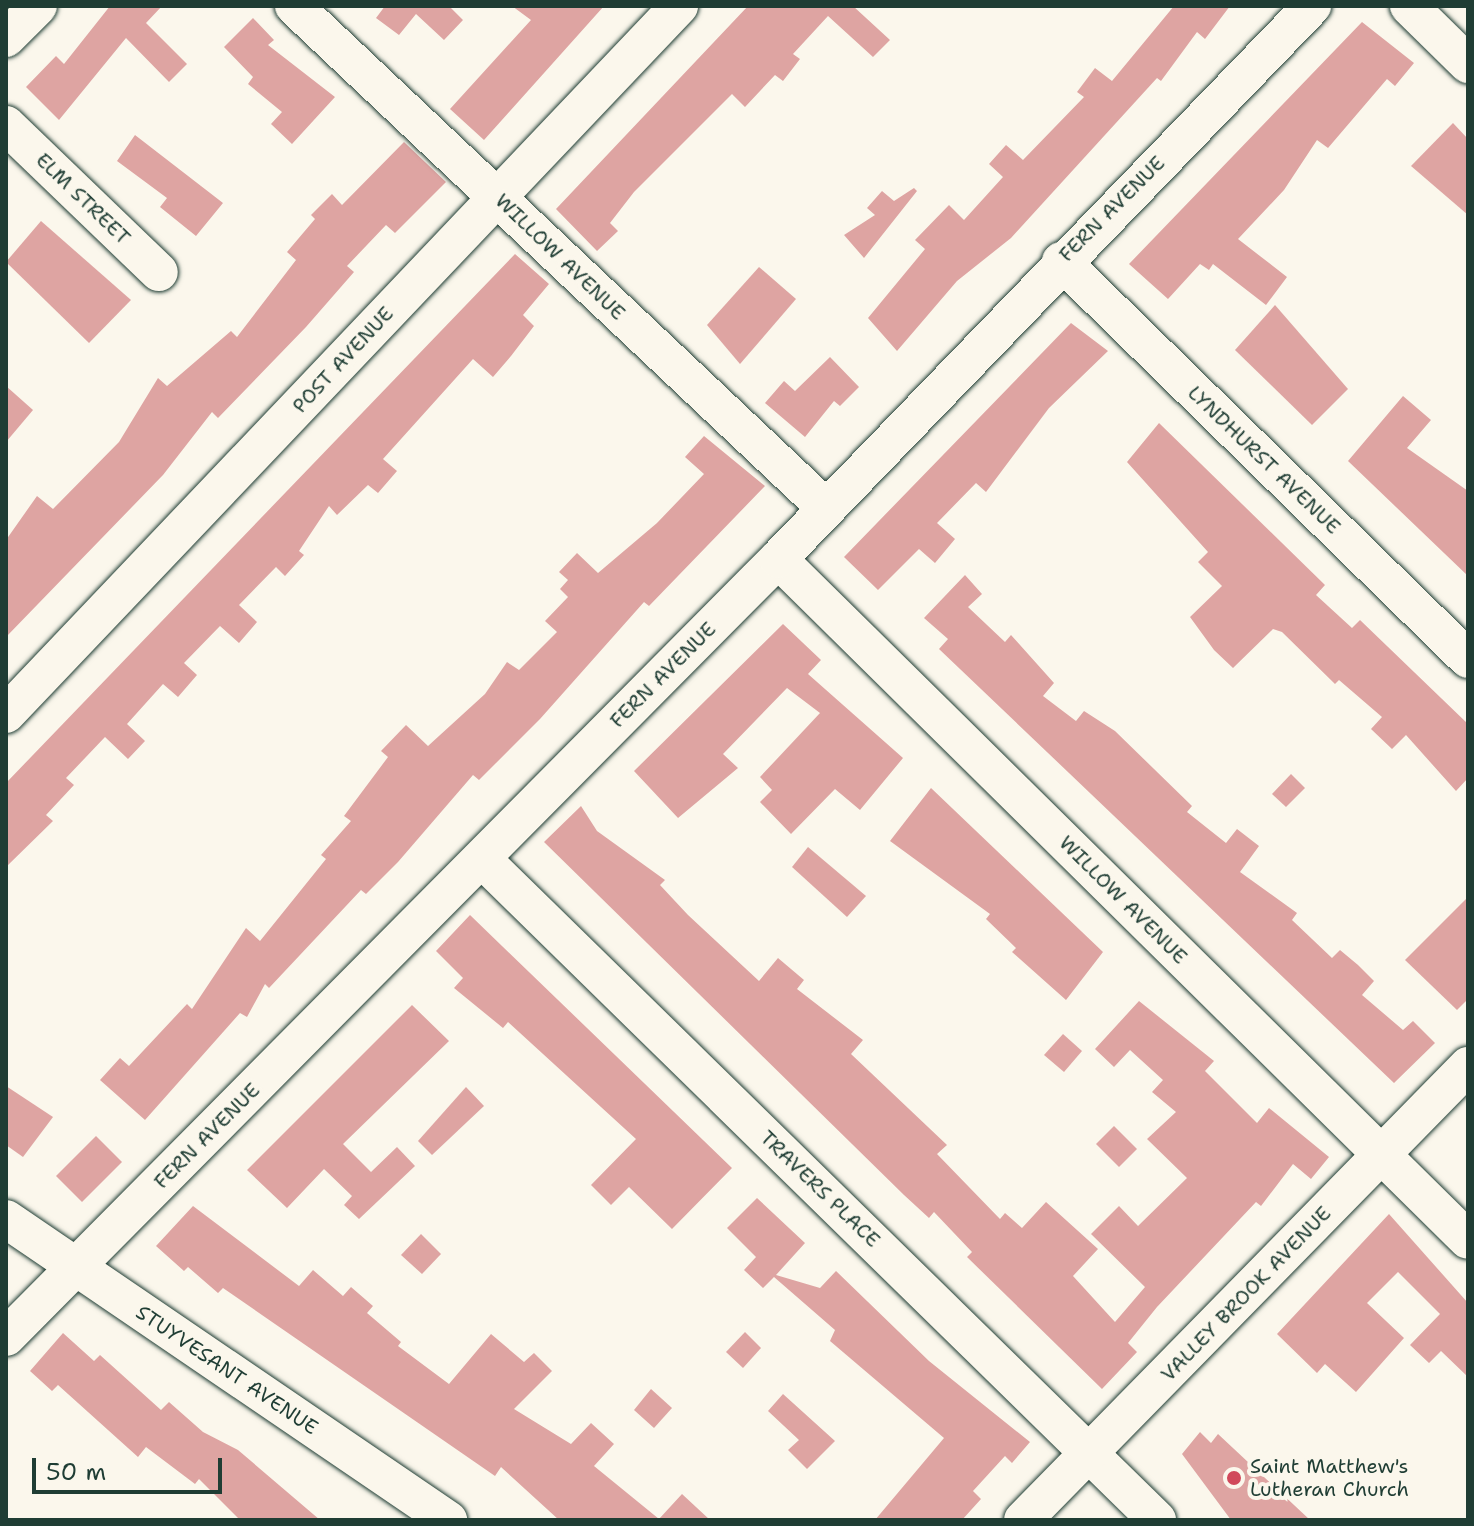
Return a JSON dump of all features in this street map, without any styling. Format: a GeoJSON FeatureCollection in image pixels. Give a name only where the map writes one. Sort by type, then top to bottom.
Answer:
{"type":"FeatureCollection","features":[{"type":"Feature","properties":{"kind":"street"},"geometry":{"type":"LineString","coordinates":[[6,38],[38,6]]}},
{"type":"Feature","properties":{"kind":"street","name":"WILLOW AVENUE"},"geometry":{"type":"LineString","coordinates":[[294,6],[826,508]]}},
{"type":"Feature","properties":{"kind":"street","name":"POST AVENUE"},"geometry":{"type":"LineString","coordinates":[[6,714],[679,6]]}},
{"type":"Feature","properties":{"kind":"street","name":"FERN AVENUE"},"geometry":{"type":"LineString","coordinates":[[6,1337],[778,559],[1061,261],[1312,6]]}},
{"type":"Feature","properties":{"kind":"street"},"geometry":{"type":"LineString","coordinates":[[1409,6],[1468,64]]}},
{"type":"Feature","properties":{"kind":"street","name":"ELM STREET"},"geometry":{"type":"LineString","coordinates":[[6,125],[159,272]]}},
{"type":"Feature","properties":{"kind":"street","name":"LYNDHURST AVENUE"},"geometry":{"type":"LineString","coordinates":[[1061,261],[1468,659]]}},
{"type":"Feature","properties":{"kind":"street","name":"WILLOW AVENUE"},"geometry":{"type":"LineString","coordinates":[[778,559],[1468,1240]]}},
{"type":"Feature","properties":{"kind":"street","name":"TRAVERS PLACE"},"geometry":{"type":"LineString","coordinates":[[482,859],[1157,1520]]}},
{"type":"Feature","properties":{"kind":"street","name":"VALLEY BROOK AVENUE"},"geometry":{"type":"LineString","coordinates":[[1023,1520],[1468,1066]]}},
{"type":"Feature","properties":{"kind":"street","name":"STUYVESANT AVENUE"},"geometry":{"type":"LineString","coordinates":[[6,1219],[78,1265],[448,1520]]}},
{"type":"Feature","properties":{"kind":"building"},"geometry":{"type":"Polygon","coordinates":[[[110,6],[162,6],[146,23],[187,64],[169,82],[126,38],[59,120],[26,87],[56,56],[64,64],[110,6]]]}},
{"type":"Feature","properties":{"kind":"building"},"geometry":{"type":"Polygon","coordinates":[[[385,6],[449,6],[463,20],[444,40],[416,14],[399,35],[376,18],[385,6]]]}},
{"type":"Feature","properties":{"kind":"building"},"geometry":{"type":"Polygon","coordinates":[[[512,6],[604,6],[484,140],[450,109],[531,20],[512,6]]]}},
{"type":"Feature","properties":{"kind":"building"},"geometry":{"type":"Polygon","coordinates":[[[748,6],[853,6],[890,40],[873,57],[828,16],[793,54],[800,59],[783,81],[775,75],[745,107],[732,94],[634,192],[610,223],[618,231],[597,251],[556,209],[748,6]]]}},
{"type":"Feature","properties":{"kind":"building"},"geometry":{"type":"Polygon","coordinates":[[[1174,6],[1230,6],[1205,39],[1197,32],[1161,81],[1157,78],[1011,238],[957,281],[897,351],[868,318],[925,249],[915,240],[949,205],[964,220],[1003,177],[989,164],[1006,145],[1023,160],[1084,97],[1077,92],[1095,68],[1112,81],[1174,6]]]}},
{"type":"Feature","properties":{"kind":"building"},"geometry":{"type":"Polygon","coordinates":[[[253,18],[274,40],[268,45],[335,97],[292,144],[271,124],[282,112],[248,84],[253,77],[224,47],[253,18]]]}},
{"type":"Feature","properties":{"kind":"building"},"geometry":{"type":"Polygon","coordinates":[[[1362,22],[1414,63],[1395,86],[1387,79],[1328,148],[1317,140],[1284,190],[1238,239],[1287,277],[1266,305],[1213,264],[1209,270],[1200,264],[1168,299],[1129,264],[1362,22]]]}},
{"type":"Feature","properties":{"kind":"building"},"geometry":{"type":"Polygon","coordinates":[[[1453,123],[1468,139],[1468,215],[1411,166],[1453,123]]]}},
{"type":"Feature","properties":{"kind":"building"},"geometry":{"type":"Polygon","coordinates":[[[135,135],[223,203],[196,236],[160,207],[167,198],[117,161],[135,135]]]}},
{"type":"Feature","properties":{"kind":"building"},"geometry":{"type":"Polygon","coordinates":[[[404,142],[446,182],[395,233],[386,225],[347,266],[354,272],[306,327],[218,418],[212,412],[163,475],[6,637],[6,540],[37,496],[53,509],[119,442],[158,378],[167,386],[231,331],[237,337],[296,260],[287,252],[315,219],[311,215],[332,194],[342,205],[404,142]]]}},
{"type":"Feature","properties":{"kind":"building"},"geometry":{"type":"Polygon","coordinates":[[[914,188],[917,191],[864,258],[844,235],[875,215],[867,208],[882,191],[894,201],[914,188]]]}},
{"type":"Feature","properties":{"kind":"building"},"geometry":{"type":"Polygon","coordinates":[[[41,221],[131,300],[89,343],[6,262],[41,221]]]}},
{"type":"Feature","properties":{"kind":"building"},"geometry":{"type":"Polygon","coordinates":[[[515,254],[549,284],[523,315],[534,326],[511,356],[493,377],[473,359],[383,459],[397,471],[378,493],[368,485],[337,515],[329,506],[299,551],[304,555],[285,576],[276,567],[239,605],[257,622],[239,643],[220,626],[184,663],[197,675],[178,697],[163,684],[127,724],[145,741],[128,759],[105,737],[66,778],[74,785],[46,815],[53,821],[6,867],[6,783],[515,254]]]}},
{"type":"Feature","properties":{"kind":"building"},"geometry":{"type":"Polygon","coordinates":[[[759,267],[796,299],[740,364],[707,325],[759,267]]]}},
{"type":"Feature","properties":{"kind":"building"},"geometry":{"type":"Polygon","coordinates":[[[1275,305],[1348,389],[1312,425],[1235,350],[1275,305]]]}},
{"type":"Feature","properties":{"kind":"building"},"geometry":{"type":"Polygon","coordinates":[[[1071,323],[1108,351],[1049,408],[986,492],[976,483],[937,523],[955,539],[935,563],[919,549],[878,590],[844,557],[1071,323]]]}},
{"type":"Feature","properties":{"kind":"building"},"geometry":{"type":"Polygon","coordinates":[[[830,357],[859,387],[840,406],[834,401],[805,437],[765,403],[784,381],[795,391],[830,357]]]}},
{"type":"Feature","properties":{"kind":"building"},"geometry":{"type":"Polygon","coordinates":[[[6,386],[33,410],[6,442],[6,386]]]}},
{"type":"Feature","properties":{"kind":"building"},"geometry":{"type":"Polygon","coordinates":[[[1403,396],[1431,420],[1407,448],[1468,491],[1468,576],[1348,461],[1403,396]]]}},
{"type":"Feature","properties":{"kind":"building"},"geometry":{"type":"Polygon","coordinates":[[[1159,423],[1325,585],[1316,595],[1352,628],[1360,620],[1468,724],[1468,778],[1456,791],[1406,735],[1392,749],[1371,729],[1382,717],[1339,680],[1335,684],[1282,632],[1273,629],[1233,668],[1214,650],[1190,617],[1222,586],[1198,562],[1208,552],[1127,462],[1159,423]]]}},
{"type":"Feature","properties":{"kind":"building"},"geometry":{"type":"Polygon","coordinates":[[[704,436],[765,486],[649,606],[644,602],[540,719],[479,780],[473,775],[366,894],[361,890],[269,988],[265,984],[247,1017],[240,1013],[145,1120],[100,1080],[120,1058],[129,1066],[187,1004],[192,1009],[246,928],[260,941],[326,859],[321,855],[351,821],[344,816],[388,757],[381,751],[406,725],[428,746],[485,694],[507,662],[519,670],[557,632],[545,621],[568,597],[560,589],[568,580],[559,572],[577,553],[598,573],[657,523],[704,474],[685,457],[704,436]]]}},
{"type":"Feature","properties":{"kind":"building"},"geometry":{"type":"Polygon","coordinates":[[[965,575],[982,594],[968,607],[1005,642],[1011,635],[1054,683],[1043,696],[1076,721],[1084,711],[1115,731],[1192,806],[1187,812],[1226,843],[1237,829],[1259,846],[1240,872],[1297,913],[1292,920],[1332,958],[1340,950],[1374,981],[1362,995],[1403,1030],[1413,1021],[1435,1043],[1394,1083],[939,649],[948,639],[924,618],[965,575]]]}},
{"type":"Feature","properties":{"kind":"building"},"geometry":{"type":"Polygon","coordinates":[[[783,624],[821,660],[808,674],[903,758],[860,810],[835,789],[791,834],[760,802],[772,790],[760,777],[820,713],[787,688],[723,754],[738,768],[678,818],[634,771],[783,624]]]}},
{"type":"Feature","properties":{"kind":"building"},"geometry":{"type":"Polygon","coordinates":[[[1291,774],[1305,788],[1286,807],[1272,794],[1291,774]]]}},
{"type":"Feature","properties":{"kind":"building"},"geometry":{"type":"Polygon","coordinates":[[[931,788],[1103,952],[1066,1000],[1012,952],[1016,948],[986,919],[990,914],[890,841],[931,788]]]}},
{"type":"Feature","properties":{"kind":"building"},"geometry":{"type":"Polygon","coordinates":[[[581,806],[597,831],[665,880],[660,885],[759,981],[778,958],[804,980],[797,989],[863,1040],[851,1054],[947,1145],[937,1154],[1000,1219],[1005,1213],[1022,1228],[1046,1202],[1098,1249],[1073,1276],[1115,1322],[1145,1287],[1091,1234],[1119,1206],[1138,1226],[1187,1178],[1147,1139],[1176,1112],[1152,1092],[1163,1080],[1130,1050],[1114,1067],[1095,1049],[1139,1001],[1214,1061],[1205,1071],[1257,1123],[1269,1108],[1329,1157],[1311,1179],[1293,1164],[1261,1206],[1256,1202],[1157,1307],[1128,1343],[1137,1352],[1102,1389],[967,1257],[972,1252],[934,1212],[929,1218],[904,1195],[544,842],[581,806]]]}},
{"type":"Feature","properties":{"kind":"building"},"geometry":{"type":"Polygon","coordinates":[[[808,847],[866,896],[847,917],[792,867],[808,847]]]}},
{"type":"Feature","properties":{"kind":"building"},"geometry":{"type":"Polygon","coordinates":[[[1468,897],[1468,999],[1457,1010],[1405,960],[1468,897]]]}},
{"type":"Feature","properties":{"kind":"building"},"geometry":{"type":"Polygon","coordinates":[[[470,915],[732,1168],[672,1229],[629,1187],[611,1205],[591,1185],[636,1139],[508,1022],[503,1028],[454,988],[463,978],[436,951],[470,915]]]}},
{"type":"Feature","properties":{"kind":"building"},"geometry":{"type":"Polygon","coordinates":[[[412,1005],[449,1041],[343,1144],[371,1172],[397,1147],[415,1166],[359,1219],[344,1205],[352,1196],[324,1169],[287,1208],[247,1170],[412,1005]]]}},
{"type":"Feature","properties":{"kind":"building"},"geometry":{"type":"Polygon","coordinates":[[[1063,1034],[1082,1051],[1064,1072],[1044,1055],[1063,1034]]]}},
{"type":"Feature","properties":{"kind":"building"},"geometry":{"type":"Polygon","coordinates":[[[6,1086],[53,1117],[23,1157],[6,1145],[6,1086]]]}},
{"type":"Feature","properties":{"kind":"building"},"geometry":{"type":"Polygon","coordinates":[[[466,1087],[484,1106],[432,1155],[418,1141],[466,1087]]]}},
{"type":"Feature","properties":{"kind":"building"},"geometry":{"type":"Polygon","coordinates":[[[1114,1126],[1137,1149],[1119,1167],[1096,1144],[1114,1126]]]}},
{"type":"Feature","properties":{"kind":"building"},"geometry":{"type":"Polygon","coordinates":[[[96,1136],[122,1162],[82,1202],[56,1176],[96,1136]]]}},
{"type":"Feature","properties":{"kind":"building"},"geometry":{"type":"Polygon","coordinates":[[[757,1198],[805,1243],[776,1275],[820,1288],[836,1271],[929,1361],[1030,1442],[1012,1463],[1005,1456],[973,1491],[981,1499],[962,1520],[875,1520],[944,1438],[830,1341],[835,1330],[774,1277],[763,1288],[744,1270],[756,1257],[727,1228],[757,1198]]]}},
{"type":"Feature","properties":{"kind":"building"},"geometry":{"type":"Polygon","coordinates":[[[193,1206],[299,1286],[313,1270],[343,1296],[351,1287],[373,1306],[367,1313],[401,1342],[398,1346],[449,1384],[491,1334],[524,1362],[534,1353],[552,1371],[514,1409],[571,1444],[591,1423],[614,1444],[594,1466],[659,1519],[682,1494],[710,1520],[559,1520],[501,1467],[495,1476],[223,1288],[218,1293],[188,1267],[184,1271],[156,1246],[193,1206]]]}},
{"type":"Feature","properties":{"kind":"building"},"geometry":{"type":"Polygon","coordinates":[[[1389,1214],[1468,1303],[1468,1377],[1441,1351],[1429,1363],[1410,1345],[1440,1314],[1398,1272],[1367,1303],[1404,1338],[1356,1392],[1325,1364],[1317,1373],[1277,1334],[1389,1214]]]}},
{"type":"Feature","properties":{"kind":"building"},"geometry":{"type":"Polygon","coordinates":[[[421,1234],[441,1254],[422,1274],[401,1255],[421,1234]]]}},
{"type":"Feature","properties":{"kind":"building"},"geometry":{"type":"Polygon","coordinates":[[[745,1332],[761,1348],[743,1368],[726,1352],[745,1332]]]}},
{"type":"Feature","properties":{"kind":"building"},"geometry":{"type":"Polygon","coordinates":[[[63,1333],[94,1361],[100,1355],[161,1410],[169,1402],[203,1432],[238,1450],[320,1520],[240,1520],[199,1479],[195,1484],[146,1447],[138,1457],[58,1385],[52,1391],[30,1371],[63,1333]]]}},
{"type":"Feature","properties":{"kind":"building"},"geometry":{"type":"Polygon","coordinates":[[[651,1389],[672,1408],[654,1428],[634,1410],[651,1389]]]}},
{"type":"Feature","properties":{"kind":"building"},"geometry":{"type":"Polygon","coordinates":[[[783,1394],[835,1441],[807,1469],[788,1450],[799,1440],[768,1411],[783,1394]]]}},
{"type":"Feature","properties":{"kind":"building","name":"Saint Matthew's Lutheran Church"},"geometry":{"type":"Polygon","coordinates":[[[1200,1432],[1211,1443],[1218,1434],[1310,1520],[1231,1520],[1182,1454],[1200,1432]]]}},
{"type":"Feature","properties":{"kind":"place","name":"Saint Matthew's Lutheran Church"},"geometry":{"type":"Point","coordinates":[1234,1478]}}]}
